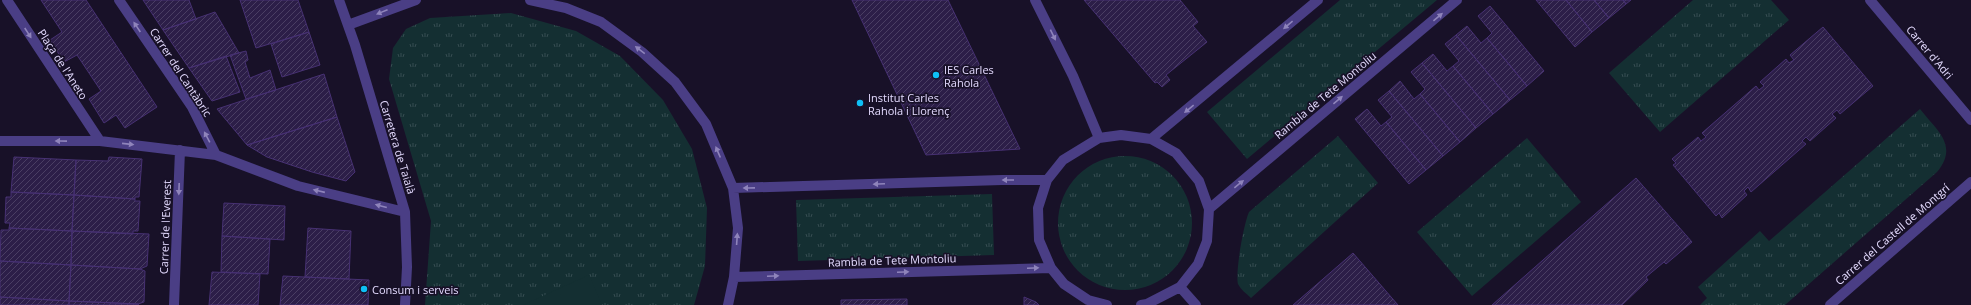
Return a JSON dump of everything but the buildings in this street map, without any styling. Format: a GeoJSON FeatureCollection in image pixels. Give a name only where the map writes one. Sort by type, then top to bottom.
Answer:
{"type":"FeatureCollection","features":[{"type":"Feature","properties":{"kind":"street","name":"Plaça de l'Aneto"},"geometry":{"type":"LineString","coordinates":[[7,0],[100,141]]}},
{"type":"Feature","properties":{"kind":"street","name":"Carrer del Cantàbric"},"geometry":{"type":"LineString","coordinates":[[119,0],[192,108],[216,154]]}},
{"type":"Feature","properties":{"kind":"street","name":"Carretera de Taialà"},"geometry":{"type":"LineString","coordinates":[[339,0],[395,176],[404,212],[407,267],[405,305]]}},
{"type":"Feature","properties":{"kind":"street"},"geometry":{"type":"LineString","coordinates":[[348,26],[407,2],[416,0]]}},
{"type":"Feature","properties":{"kind":"street"},"geometry":{"type":"LineString","coordinates":[[530,0],[566,8],[601,22],[648,57],[674,82],[706,124],[733,188],[738,228],[734,277],[728,305]]}},
{"type":"Feature","properties":{"kind":"street"},"geometry":{"type":"LineString","coordinates":[[1036,0],[1073,76],[1099,138]]}},
{"type":"Feature","properties":{"kind":"street"},"geometry":{"type":"LineString","coordinates":[[1151,139],[1318,0]]}},
{"type":"Feature","properties":{"kind":"street","name":"Rambla de Tete Montoliu"},"geometry":{"type":"LineString","coordinates":[[1209,209],[1457,0]]}},
{"type":"Feature","properties":{"kind":"street","name":"Carrer d'Adri"},"geometry":{"type":"LineString","coordinates":[[1870,0],[1971,120]]}},
{"type":"Feature","properties":{"kind":"street"},"geometry":{"type":"LineString","coordinates":[[1107,305],[1088,300],[1064,284],[1051,268],[1039,240],[1038,208],[1048,180],[1063,160],[1099,138],[1121,135],[1151,139],[1176,153],[1199,181],[1209,209],[1208,241],[1198,264],[1180,287],[1147,304],[1141,305]]}},
{"type":"Feature","properties":{"kind":"street"},"geometry":{"type":"LineString","coordinates":[[0,141],[100,141],[216,154],[298,186],[404,212]]}},
{"type":"Feature","properties":{"kind":"street","name":"Carrer de l'Everest"},"geometry":{"type":"LineString","coordinates":[[174,305],[180,150]]}},
{"type":"Feature","properties":{"kind":"street"},"geometry":{"type":"LineString","coordinates":[[733,188],[1048,180]]}},
{"type":"Feature","properties":{"kind":"street","name":"Carrer del Castell de Montgrí"},"geometry":{"type":"LineString","coordinates":[[1830,305],[1971,182]]}},
{"type":"Feature","properties":{"kind":"street","name":"Rambla de Tete Montoliu"},"geometry":{"type":"LineString","coordinates":[[734,277],[1051,268]]}},
{"type":"Feature","properties":{"kind":"street"},"geometry":{"type":"LineString","coordinates":[[1180,287],[1196,305]]}},
{"type":"Feature","properties":{"kind":"green space"},"geometry":{"type":"Polygon","coordinates":[[[1340,0],[1437,0],[1247,159],[1207,112],[1340,0]]]}},
{"type":"Feature","properties":{"kind":"green space"},"geometry":{"type":"Polygon","coordinates":[[[1693,0],[1771,0],[1789,20],[1660,132],[1609,73],[1693,0]]]}},
{"type":"Feature","properties":{"kind":"green space"},"geometry":{"type":"Polygon","coordinates":[[[511,13],[576,31],[620,56],[663,100],[692,149],[707,208],[705,266],[694,305],[425,305],[431,221],[389,79],[393,48],[406,29],[430,18],[511,13]]]}},
{"type":"Feature","properties":{"kind":"green space"},"geometry":{"type":"Polygon","coordinates":[[[1920,109],[1939,131],[1946,146],[1946,154],[1937,172],[1785,305],[1700,305],[1707,298],[1698,287],[1760,231],[1769,241],[1920,109]]]}},
{"type":"Feature","properties":{"kind":"green space"},"geometry":{"type":"Polygon","coordinates":[[[1338,136],[1378,183],[1251,298],[1239,286],[1237,278],[1240,248],[1249,212],[1338,136]]]}},
{"type":"Feature","properties":{"kind":"green space"},"geometry":{"type":"Polygon","coordinates":[[[1527,138],[1581,202],[1472,296],[1417,232],[1527,138]]]}},
{"type":"Feature","properties":{"kind":"green space"},"geometry":{"type":"Polygon","coordinates":[[[1132,156],[1145,158],[1173,175],[1190,203],[1192,223],[1190,243],[1173,271],[1145,288],[1118,290],[1105,288],[1077,271],[1060,243],[1058,216],[1060,203],[1077,175],[1105,158],[1132,156]]]}},
{"type":"Feature","properties":{"kind":"green space"},"geometry":{"type":"Polygon","coordinates":[[[992,194],[994,255],[798,261],[796,200],[992,194]]]}},
{"type":"Feature","properties":{"kind":"green space"},"geometry":{"type":"Polygon","coordinates":[[[589,275],[602,305],[523,305],[589,275]]]}},
{"type":"Feature","properties":{"kind":"place","name":"IES Carles Rahola"},"geometry":{"type":"Point","coordinates":[936,75]}},
{"type":"Feature","properties":{"kind":"place","name":"Institut Carles Rahola i Llorenç"},"geometry":{"type":"Point","coordinates":[860,103]}},
{"type":"Feature","properties":{"kind":"place","name":"Consum i serveis"},"geometry":{"type":"Point","coordinates":[364,289]}}]}
